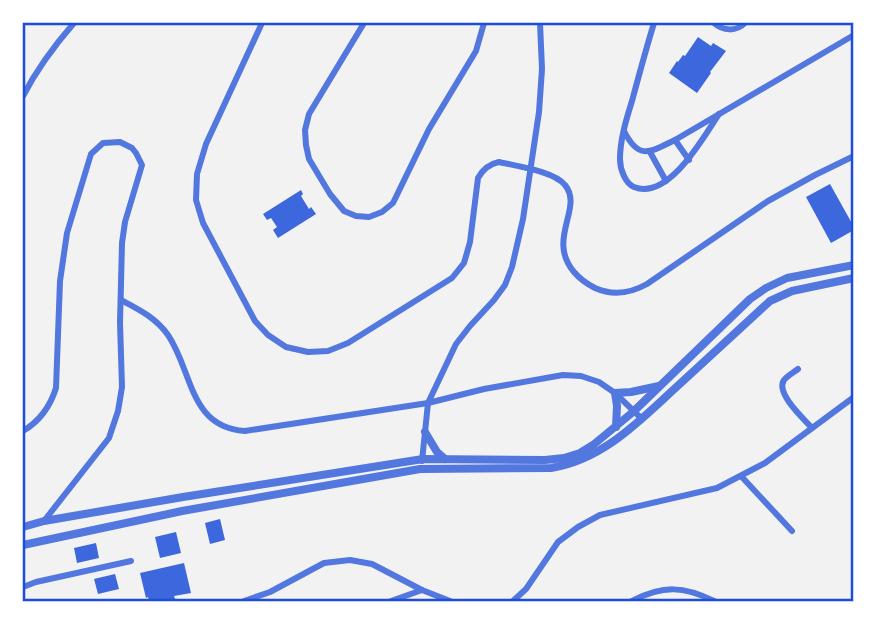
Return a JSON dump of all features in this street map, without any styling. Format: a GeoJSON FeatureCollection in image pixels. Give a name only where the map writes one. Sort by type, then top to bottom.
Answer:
{"type":"FeatureCollection","features":[{"type":"Feature","properties":{"kind":"street"},"geometry":{"type":"LineString","coordinates":[[23,96],[54,46],[74,23]]}},
{"type":"Feature","properties":{"kind":"street"},"geometry":{"type":"LineString","coordinates":[[262,23],[206,144],[197,174],[196,200],[203,223],[256,321],[268,335],[286,347],[308,352],[328,351],[348,343],[452,278],[464,263],[470,242],[476,183],[481,173],[499,162],[554,176],[562,181],[568,190],[571,206],[562,252],[570,268],[592,287],[623,293],[647,284],[768,201],[815,174],[854,156]]}},
{"type":"Feature","properties":{"kind":"street"},"geometry":{"type":"LineString","coordinates":[[364,23],[309,114],[305,138],[309,159],[335,201],[349,214],[362,217],[376,215],[393,202],[429,129],[476,51],[484,23]]}},
{"type":"Feature","properties":{"kind":"street"},"geometry":{"type":"LineString","coordinates":[[420,470],[428,403],[456,344],[494,300],[512,267],[523,219],[539,112],[542,69],[540,23]]}},
{"type":"Feature","properties":{"kind":"street"},"geometry":{"type":"LineString","coordinates":[[653,23],[623,130],[620,160],[624,177],[634,186],[649,188],[666,180],[689,160],[719,114]]}},
{"type":"Feature","properties":{"kind":"street"},"geometry":{"type":"LineString","coordinates":[[714,23],[724,29],[733,30],[745,23]]}},
{"type":"Feature","properties":{"kind":"street"},"geometry":{"type":"LineString","coordinates":[[623,130],[629,142],[638,150],[650,152],[854,35]]}},
{"type":"Feature","properties":{"kind":"street"},"geometry":{"type":"LineString","coordinates":[[674,140],[689,160]]}},
{"type":"Feature","properties":{"kind":"street"},"geometry":{"type":"LineString","coordinates":[[23,430],[45,413],[53,397],[61,264],[67,233],[90,154],[103,143],[114,141],[126,144],[132,148],[142,164],[125,222],[122,243],[121,399],[109,438],[44,521]]}},
{"type":"Feature","properties":{"kind":"street"},"geometry":{"type":"LineString","coordinates":[[650,152],[666,180]]}},
{"type":"Feature","properties":{"kind":"street"},"geometry":{"type":"LineString","coordinates":[[23,527],[183,497],[422,459],[545,460],[580,453],[634,412],[750,299],[766,288],[787,278],[854,265]]}},
{"type":"Feature","properties":{"kind":"street"},"geometry":{"type":"LineString","coordinates":[[23,545],[182,510],[420,470],[551,468],[569,465],[598,452],[642,419],[770,301],[792,291],[854,278]]}},
{"type":"Feature","properties":{"kind":"street"},"geometry":{"type":"LineString","coordinates":[[121,300],[150,315],[163,329],[174,345],[199,405],[210,418],[224,426],[245,431],[428,403],[484,389],[563,375],[598,382],[615,393],[642,419]]}},
{"type":"Feature","properties":{"kind":"street"},"geometry":{"type":"LineString","coordinates":[[798,369],[784,380],[783,393],[812,428]]}},
{"type":"Feature","properties":{"kind":"street"},"geometry":{"type":"LineString","coordinates":[[615,393],[647,390],[662,385]]}},
{"type":"Feature","properties":{"kind":"street"},"geometry":{"type":"LineString","coordinates":[[615,393],[616,427]]}},
{"type":"Feature","properties":{"kind":"street"},"geometry":{"type":"LineString","coordinates":[[513,601],[526,589],[558,542],[578,527],[600,515],[717,488],[765,463],[854,397]]}},
{"type":"Feature","properties":{"kind":"street"},"geometry":{"type":"LineString","coordinates":[[425,432],[437,452],[445,459]]}},
{"type":"Feature","properties":{"kind":"street"},"geometry":{"type":"LineString","coordinates":[[741,476],[792,531]]}},
{"type":"Feature","properties":{"kind":"street"},"geometry":{"type":"LineString","coordinates":[[244,601],[270,592],[324,562],[350,560],[372,565],[450,601]]}},
{"type":"Feature","properties":{"kind":"street"},"geometry":{"type":"LineString","coordinates":[[23,587],[131,561]]}},
{"type":"Feature","properties":{"kind":"street"},"geometry":{"type":"LineString","coordinates":[[632,601],[648,593],[671,589],[690,591],[714,601]]}},
{"type":"Feature","properties":{"kind":"street"},"geometry":{"type":"LineString","coordinates":[[391,601],[422,590]]}},
{"type":"Feature","properties":{"kind":"building"},"geometry":{"type":"Polygon","coordinates":[[[698,37],[711,46],[713,43],[726,51],[697,93],[669,73],[698,37]]]}},
{"type":"Feature","properties":{"kind":"building"},"geometry":{"type":"Polygon","coordinates":[[[830,184],[854,227],[854,230],[831,243],[806,197],[830,184]]]}},
{"type":"Feature","properties":{"kind":"building"},"geometry":{"type":"Polygon","coordinates":[[[301,190],[301,196],[309,209],[311,207],[316,214],[278,238],[273,230],[277,227],[271,218],[267,220],[263,214],[301,190]]]}},
{"type":"Feature","properties":{"kind":"building"},"geometry":{"type":"Polygon","coordinates":[[[220,519],[225,540],[210,544],[205,523],[220,519]]]}},
{"type":"Feature","properties":{"kind":"building"},"geometry":{"type":"Polygon","coordinates":[[[176,532],[181,553],[160,558],[155,537],[176,532]]]}},
{"type":"Feature","properties":{"kind":"building"},"geometry":{"type":"Polygon","coordinates":[[[96,543],[99,558],[77,563],[74,548],[96,543]]]}},
{"type":"Feature","properties":{"kind":"building"},"geometry":{"type":"Polygon","coordinates":[[[184,563],[191,593],[164,601],[149,601],[148,597],[146,598],[140,573],[184,563]]]}},
{"type":"Feature","properties":{"kind":"building"},"geometry":{"type":"Polygon","coordinates":[[[115,574],[119,589],[98,594],[94,579],[115,574]]]}}]}
